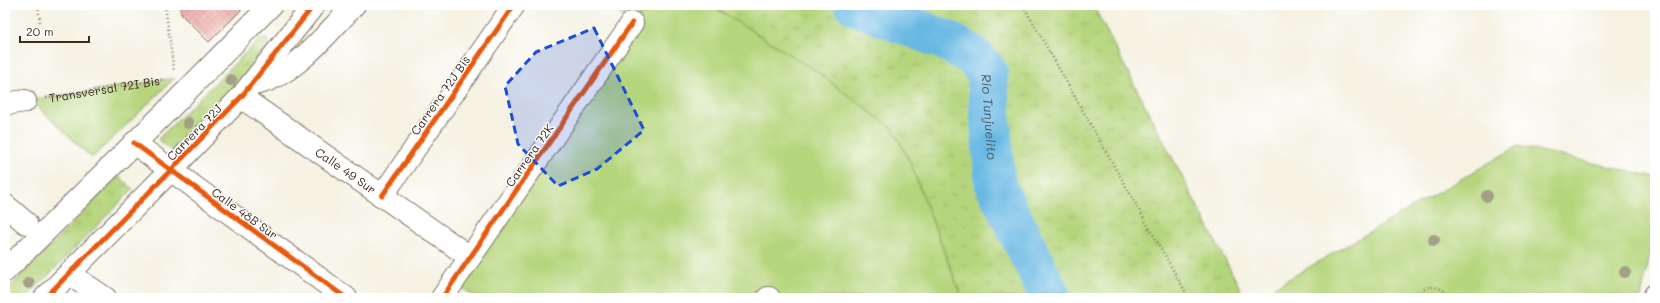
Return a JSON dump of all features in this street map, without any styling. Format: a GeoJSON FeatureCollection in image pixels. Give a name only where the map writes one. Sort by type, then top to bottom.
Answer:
{"type":"FeatureCollection","features":[{"type":"Feature","properties":{"kind":"street"},"geometry":{"type":"LineString","coordinates":[[5,272],[204,74],[271,5]]}},
{"type":"Feature","properties":{"kind":"street","name":"Carrera 72J"},"geometry":{"type":"LineString","coordinates":[[45,298],[170,172],[246,90],[314,5]]}},
{"type":"Feature","properties":{"kind":"street"},"geometry":{"type":"LineString","coordinates":[[246,90],[271,79],[289,68],[309,52],[354,5]]}},
{"type":"Feature","properties":{"kind":"street","name":"Carrera 72J Bis"},"geometry":{"type":"LineString","coordinates":[[382,196],[514,5]]}},
{"type":"Feature","properties":{"kind":"street","name":"Carrera 72K"},"geometry":{"type":"LineString","coordinates":[[442,298],[632,23]]}},
{"type":"Feature","properties":{"kind":"street","name":"Calle 49 Sur"},"geometry":{"type":"LineString","coordinates":[[246,90],[382,196],[470,257]]}},
{"type":"Feature","properties":{"kind":"street","name":"Calle 48B Sur"},"geometry":{"type":"LineString","coordinates":[[134,143],[170,172],[346,298]]}},
{"type":"Feature","properties":{"kind":"street"},"geometry":{"type":"LineString","coordinates":[[5,205],[26,223]]}},
{"type":"Feature","properties":{"kind":"street"},"geometry":{"type":"LineString","coordinates":[[69,274],[105,298]]}},
{"type":"Feature","properties":{"kind":"path"},"geometry":{"type":"LineString","coordinates":[[38,5],[40,23]]}},
{"type":"Feature","properties":{"kind":"path"},"geometry":{"type":"LineString","coordinates":[[1023,5],[1189,298]]}},
{"type":"Feature","properties":{"kind":"path"},"geometry":{"type":"LineString","coordinates":[[1416,298],[1422,290],[1433,287],[1444,290],[1450,298]]}},
{"type":"Feature","properties":{"kind":"highlighted area"},"geometry":{"type":"Polygon","coordinates":[[[594,28],[613,70],[644,130],[597,169],[558,186],[518,144],[505,86],[536,52],[594,28]]]}},
{"type":"Feature","properties":{"kind":"green space"},"geometry":{"type":"Polygon","coordinates":[[[607,5],[649,5],[638,20],[632,23],[607,5]]]}},
{"type":"Feature","properties":{"kind":"green space"},"geometry":{"type":"Polygon","coordinates":[[[649,5],[708,5],[720,11],[816,71],[893,129],[910,162],[962,298],[739,298],[736,296],[734,298],[476,298],[457,284],[649,5]]]}},
{"type":"Feature","properties":{"kind":"green space"},"geometry":{"type":"Polygon","coordinates":[[[708,5],[1093,5],[1245,298],[962,298],[910,162],[893,129],[816,71],[708,5]]]}},
{"type":"Feature","properties":{"kind":"green space"},"geometry":{"type":"Polygon","coordinates":[[[262,37],[269,42],[223,103],[176,155],[158,139],[262,37]]]}},
{"type":"Feature","properties":{"kind":"green space"},"geometry":{"type":"Polygon","coordinates":[[[175,78],[92,158],[31,100],[175,78]]]}},
{"type":"Feature","properties":{"kind":"green space"},"geometry":{"type":"Polygon","coordinates":[[[1518,146],[1655,177],[1655,228],[1641,298],[1256,298],[1518,146]]]}},
{"type":"Feature","properties":{"kind":"green space"},"geometry":{"type":"Polygon","coordinates":[[[119,176],[133,189],[26,298],[5,298],[5,292],[119,176]]]}},
{"type":"Feature","properties":{"kind":"building"},"geometry":{"type":"Polygon","coordinates":[[[179,5],[246,5],[209,42],[182,15],[179,5]]]}},
{"type":"Feature","properties":{"kind":"waterway","name":"Río Tunjuelito"},"geometry":{"type":"LineString","coordinates":[[855,5],[947,41],[973,56],[987,72],[995,184],[1051,298]]}},
{"type":"Feature","properties":{"kind":"cycle path"},"geometry":{"type":"LineString","coordinates":[[45,298],[241,97],[314,5]]}},
{"type":"Feature","properties":{"kind":"cycle path"},"geometry":{"type":"LineString","coordinates":[[382,196],[514,5]]}},
{"type":"Feature","properties":{"kind":"cycle path"},"geometry":{"type":"LineString","coordinates":[[442,298],[632,23]]}},
{"type":"Feature","properties":{"kind":"cycle path"},"geometry":{"type":"LineString","coordinates":[[134,143],[346,298]]}}]}
